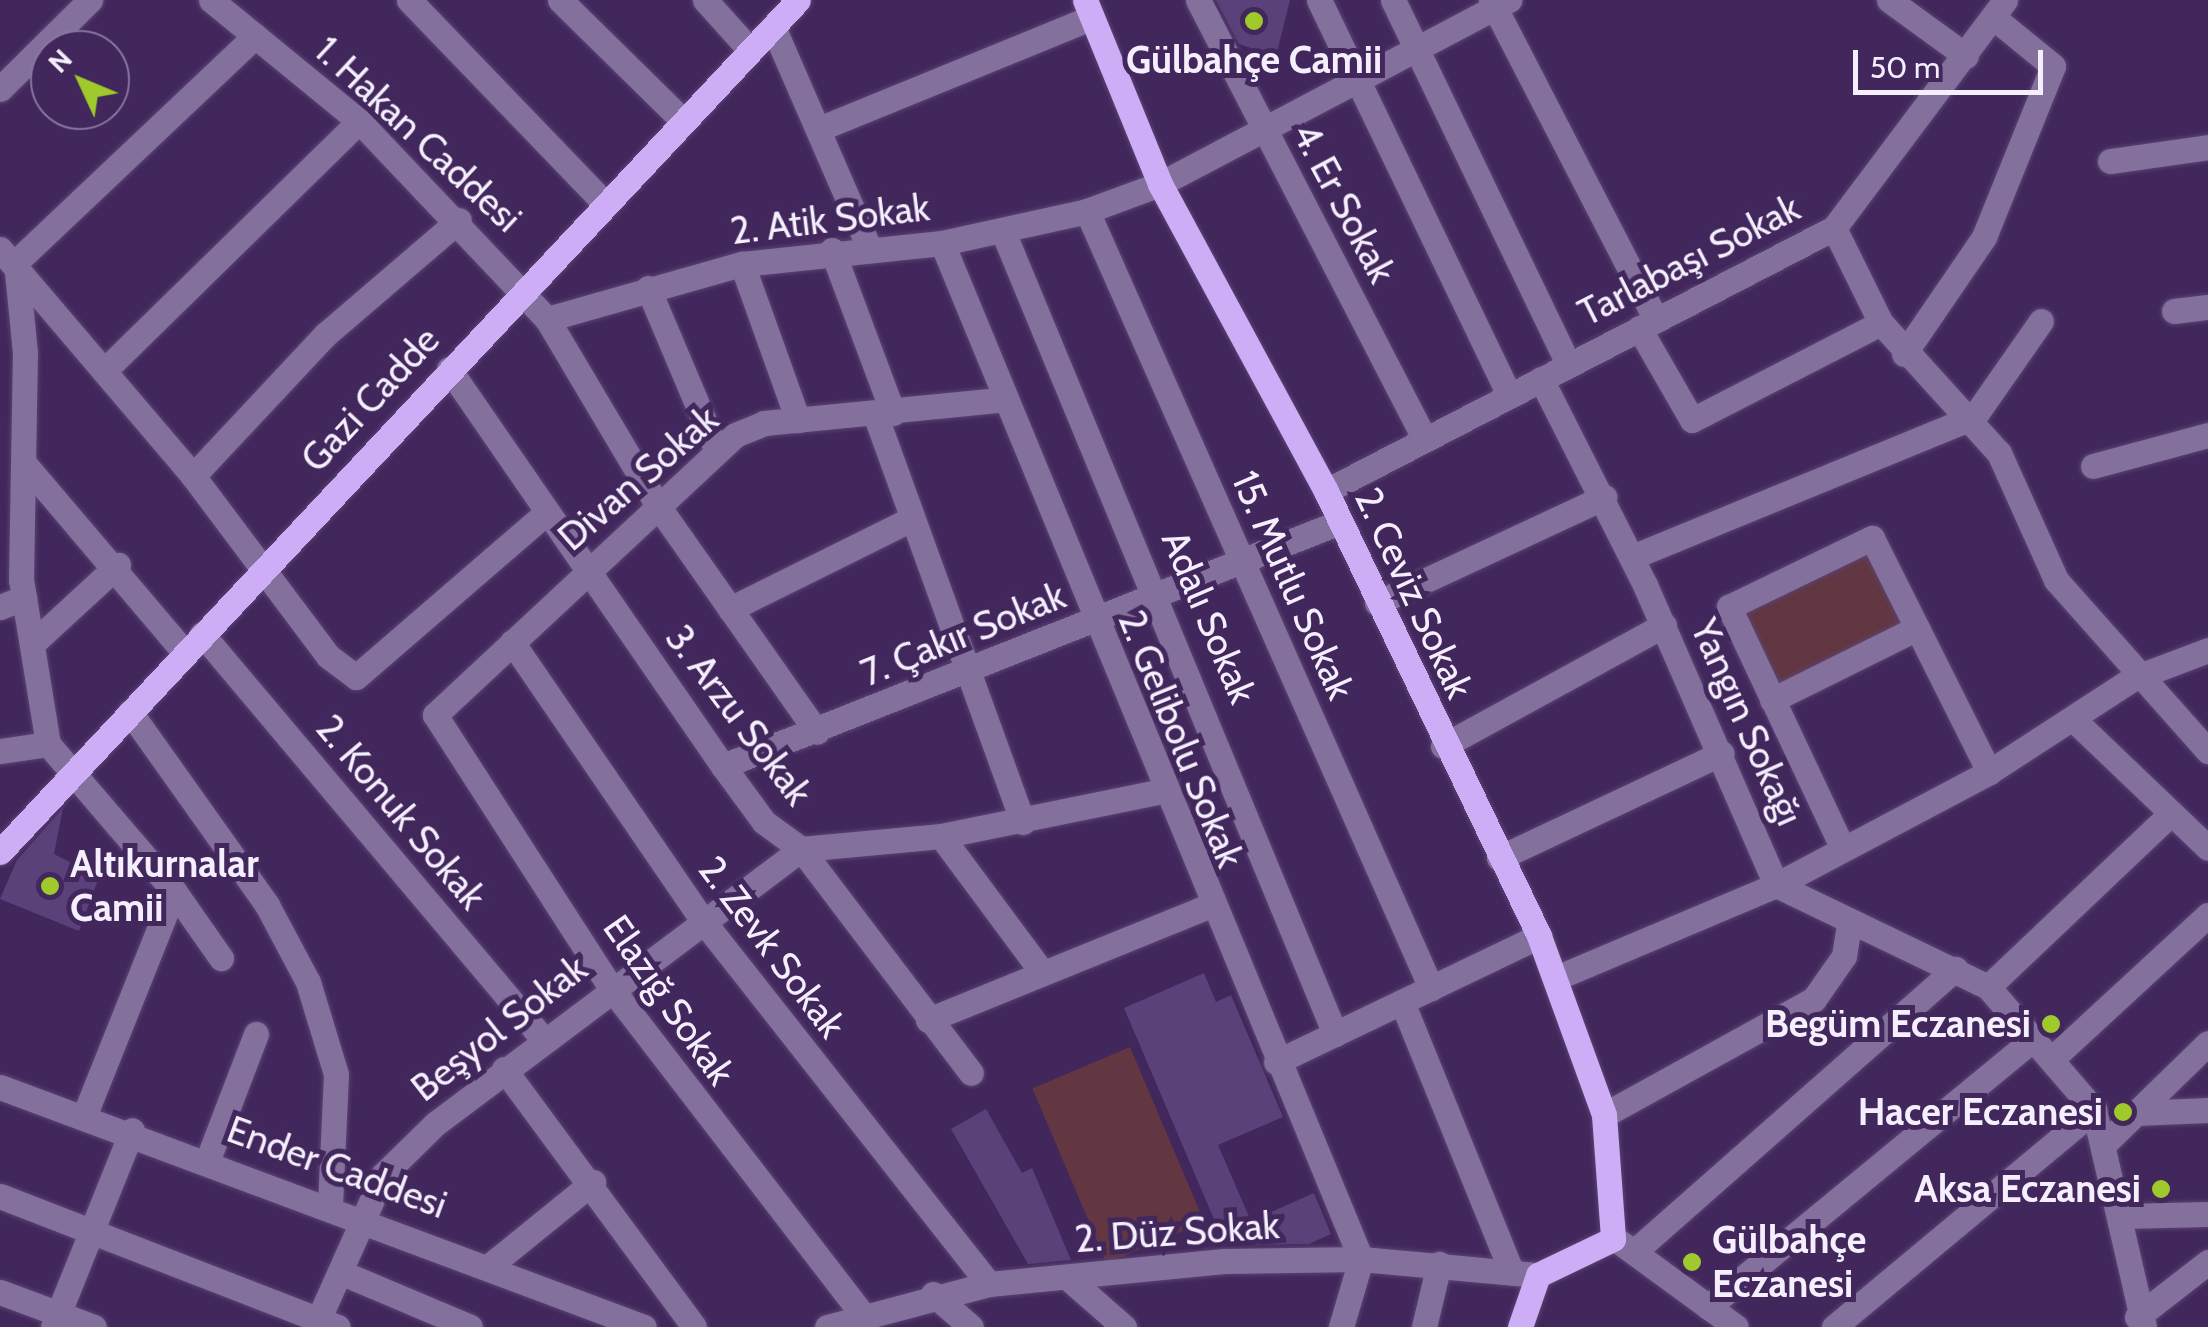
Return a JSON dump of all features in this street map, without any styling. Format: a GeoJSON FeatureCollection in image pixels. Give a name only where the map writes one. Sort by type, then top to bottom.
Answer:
{"type":"FeatureCollection","features":[{"type":"Feature","properties":{"kind":"main road","name":"Gazi Cadde"},"geometry":{"type":"LineString","coordinates":[[0,852],[798,0]]}},
{"type":"Feature","properties":{"kind":"main road","name":"2. Ceviz Sokak"},"geometry":{"type":"LineString","coordinates":[[1088,9],[1160,184],[1326,491],[1442,746],[1539,936],[1604,1115],[1624,1245]]}},
{"type":"Feature","properties":{"kind":"main road"},"geometry":{"type":"LineString","coordinates":[[1520,1327],[1525,1274],[1624,1245]]}},
{"type":"Feature","properties":{"kind":"street"},"geometry":{"type":"LineString","coordinates":[[0,89],[90,0]]}},
{"type":"Feature","properties":{"kind":"street","name":"1. Hakan Caddesi"},"geometry":{"type":"LineString","coordinates":[[211,0],[360,121],[526,287]]}},
{"type":"Feature","properties":{"kind":"street"},"geometry":{"type":"LineString","coordinates":[[409,0],[604,204]]}},
{"type":"Feature","properties":{"kind":"street"},"geometry":{"type":"LineString","coordinates":[[560,0],[682,121]]}},
{"type":"Feature","properties":{"kind":"street"},"geometry":{"type":"LineString","coordinates":[[704,0],[750,50]]}},
{"type":"Feature","properties":{"kind":"street","name":"4. Er Sokak"},"geometry":{"type":"LineString","coordinates":[[1198,0],[1425,439]]}},
{"type":"Feature","properties":{"kind":"street"},"geometry":{"type":"LineString","coordinates":[[1319,0],[1360,78],[1509,394]]}},
{"type":"Feature","properties":{"kind":"street"},"geometry":{"type":"LineString","coordinates":[[1393,0],[1568,364]]}},
{"type":"Feature","properties":{"kind":"street"},"geometry":{"type":"LineString","coordinates":[[1890,0],[1966,56]]}},
{"type":"Feature","properties":{"kind":"street"},"geometry":{"type":"LineString","coordinates":[[1498,2],[1692,420],[1881,323]]}},
{"type":"Feature","properties":{"kind":"street","name":"2. Atik Sokak"},"geometry":{"type":"LineString","coordinates":[[547,319],[742,264],[832,250],[942,243],[1004,234],[1087,212],[1160,184],[1498,2]]}},
{"type":"Feature","properties":{"kind":"street"},"geometry":{"type":"LineString","coordinates":[[1904,354],[1984,237],[2053,66],[1998,8]]}},
{"type":"Feature","properties":{"kind":"street","name":"Tarlabaşı Sokak"},"geometry":{"type":"LineString","coordinates":[[1326,491],[1834,228],[1966,56],[1998,8]]}},
{"type":"Feature","properties":{"kind":"street"},"geometry":{"type":"LineString","coordinates":[[821,128],[1088,9]]}},
{"type":"Feature","properties":{"kind":"street"},"geometry":{"type":"LineString","coordinates":[[772,26],[821,128],[868,246]]}},
{"type":"Feature","properties":{"kind":"street"},"geometry":{"type":"LineString","coordinates":[[8,255],[255,36]]}},
{"type":"Feature","properties":{"kind":"street"},"geometry":{"type":"LineString","coordinates":[[106,369],[360,121]]}},
{"type":"Feature","properties":{"kind":"street"},"geometry":{"type":"LineString","coordinates":[[2110,161],[2208,147]]}},
{"type":"Feature","properties":{"kind":"street","name":"15. Mutlu Sokak"},"geometry":{"type":"LineString","coordinates":[[1087,212],[1431,988]]}},
{"type":"Feature","properties":{"kind":"street"},"geometry":{"type":"LineString","coordinates":[[193,476],[326,334],[459,220]]}},
{"type":"Feature","properties":{"kind":"street"},"geometry":{"type":"LineString","coordinates":[[1834,228],[1881,323],[1904,354],[1974,416],[2056,580],[2134,678],[2208,751]]}},
{"type":"Feature","properties":{"kind":"street","name":"Adalı Sokak"},"geometry":{"type":"LineString","coordinates":[[1004,234],[1159,597],[1335,1034]]}},
{"type":"Feature","properties":{"kind":"street","name":"2. Gelibolu Sokak"},"geometry":{"type":"LineString","coordinates":[[942,243],[1000,400],[1209,906],[1361,1259]]}},
{"type":"Feature","properties":{"kind":"street"},"geometry":{"type":"LineString","coordinates":[[832,250],[884,414],[909,520],[964,675],[1023,822]]}},
{"type":"Feature","properties":{"kind":"street"},"geometry":{"type":"LineString","coordinates":[[8,255],[10,316],[24,426],[12,603],[32,644],[48,744],[70,776],[174,890],[221,958]]}},
{"type":"Feature","properties":{"kind":"street"},"geometry":{"type":"LineString","coordinates":[[8,255],[193,476],[328,656],[356,677],[548,512]]}},
{"type":"Feature","properties":{"kind":"street"},"geometry":{"type":"LineString","coordinates":[[742,264],[798,420]]}},
{"type":"Feature","properties":{"kind":"street"},"geometry":{"type":"LineString","coordinates":[[526,287],[658,506],[818,732]]}},
{"type":"Feature","properties":{"kind":"street"},"geometry":{"type":"LineString","coordinates":[[648,288],[717,451]]}},
{"type":"Feature","properties":{"kind":"street"},"geometry":{"type":"LineString","coordinates":[[2174,311],[2208,307]]}},
{"type":"Feature","properties":{"kind":"street"},"geometry":{"type":"LineString","coordinates":[[1632,557],[1974,416],[2042,321]]}},
{"type":"Feature","properties":{"kind":"street","name":"3. Arzu Sokak"},"geometry":{"type":"LineString","coordinates":[[449,369],[764,822],[801,849],[941,836],[1023,822],[1162,790]]}},
{"type":"Feature","properties":{"kind":"street","name":"Yangın Sokağı"},"geometry":{"type":"LineString","coordinates":[[1541,379],[1604,497],[1664,625],[1776,884],[1849,925],[1988,987],[2054,1056],[2094,1110]]}},
{"type":"Feature","properties":{"kind":"street","name":"Divan Sokak"},"geometry":{"type":"LineString","coordinates":[[435,715],[717,451],[764,423],[1000,400]]}},
{"type":"Feature","properties":{"kind":"street"},"geometry":{"type":"LineString","coordinates":[[0,442],[24,426]]}},
{"type":"Feature","properties":{"kind":"street"},"geometry":{"type":"LineString","coordinates":[[2093,466],[2208,435]]}},
{"type":"Feature","properties":{"kind":"street","name":"2. Konuk Sokak"},"geometry":{"type":"LineString","coordinates":[[23,462],[194,644],[543,1038]]}},
{"type":"Feature","properties":{"kind":"street"},"geometry":{"type":"LineString","coordinates":[[1376,603],[1604,497]]}},
{"type":"Feature","properties":{"kind":"street"},"geometry":{"type":"LineString","coordinates":[[730,609],[909,520]]}},
{"type":"Feature","properties":{"kind":"street","name":"7. Çakır Sokak"},"geometry":{"type":"LineString","coordinates":[[723,766],[964,675],[1340,522]]}},
{"type":"Feature","properties":{"kind":"street"},"geometry":{"type":"LineString","coordinates":[[1843,849],[1729,607],[1872,538],[1989,772]]}},
{"type":"Feature","properties":{"kind":"street"},"geometry":{"type":"LineString","coordinates":[[32,644],[118,566]]}},
{"type":"Feature","properties":{"kind":"street"},"geometry":{"type":"LineString","coordinates":[[1442,746],[1664,625]]}},
{"type":"Feature","properties":{"kind":"street"},"geometry":{"type":"LineString","coordinates":[[1772,700],[1917,628]]}},
{"type":"Feature","properties":{"kind":"street","name":"2. Zevk Sokak"},"geometry":{"type":"LineString","coordinates":[[512,642],[700,917],[989,1284]]}},
{"type":"Feature","properties":{"kind":"street"},"geometry":{"type":"LineString","coordinates":[[1556,978],[1776,884],[1989,772],[2134,678],[2208,650]]}},
{"type":"Feature","properties":{"kind":"street"},"geometry":{"type":"LineString","coordinates":[[130,712],[267,905],[308,982],[336,1074],[330,1206]]}},
{"type":"Feature","properties":{"kind":"street","name":"Elazığ Sokak"},"geometry":{"type":"LineString","coordinates":[[435,715],[611,988],[862,1314]]}},
{"type":"Feature","properties":{"kind":"street"},"geometry":{"type":"LineString","coordinates":[[2074,720],[2208,848]]}},
{"type":"Feature","properties":{"kind":"street"},"geometry":{"type":"LineString","coordinates":[[0,752],[48,744]]}},
{"type":"Feature","properties":{"kind":"street"},"geometry":{"type":"LineString","coordinates":[[1499,858],[1722,753]]}},
{"type":"Feature","properties":{"kind":"street"},"geometry":{"type":"LineString","coordinates":[[1988,987],[2170,814]]}},
{"type":"Feature","properties":{"kind":"street"},"geometry":{"type":"LineString","coordinates":[[941,836],[1042,972]]}},
{"type":"Feature","properties":{"kind":"street"},"geometry":{"type":"LineString","coordinates":[[801,849],[971,1073]]}},
{"type":"Feature","properties":{"kind":"street","name":"Beşyol Sokak"},"geometry":{"type":"LineString","coordinates":[[325,1324],[340,1272],[383,1175],[543,1038],[700,917],[801,849]]}},
{"type":"Feature","properties":{"kind":"street"},"geometry":{"type":"LineString","coordinates":[[86,1114],[174,890]]}},
{"type":"Feature","properties":{"kind":"street"},"geometry":{"type":"LineString","coordinates":[[928,1020],[1209,906]]}},
{"type":"Feature","properties":{"kind":"street"},"geometry":{"type":"LineString","coordinates":[[2054,1056],[2208,915]]}},
{"type":"Feature","properties":{"kind":"street"},"geometry":{"type":"LineString","coordinates":[[1604,1115],[1814,999],[1844,956],[1849,925]]}},
{"type":"Feature","properties":{"kind":"street"},"geometry":{"type":"LineString","coordinates":[[1276,1062],[1539,936]]}},
{"type":"Feature","properties":{"kind":"street"},"geometry":{"type":"LineString","coordinates":[[1736,1327],[1624,1245],[1954,969]]}},
{"type":"Feature","properties":{"kind":"street"},"geometry":{"type":"LineString","coordinates":[[1402,1002],[1525,1274]]}},
{"type":"Feature","properties":{"kind":"street"},"geometry":{"type":"LineString","coordinates":[[208,1159],[256,1034]]}},
{"type":"Feature","properties":{"kind":"street"},"geometry":{"type":"LineString","coordinates":[[1708,1307],[2035,1036]]}},
{"type":"Feature","properties":{"kind":"street"},"geometry":{"type":"LineString","coordinates":[[2103,1145],[2208,1042]]}},
{"type":"Feature","properties":{"kind":"street"},"geometry":{"type":"LineString","coordinates":[[504,1070],[593,1182],[694,1327]]}},
{"type":"Feature","properties":{"kind":"street","name":"Ender Caddesi"},"geometry":{"type":"LineString","coordinates":[[0,1087],[132,1130],[493,1264],[644,1327]]}},
{"type":"Feature","properties":{"kind":"street"},"geometry":{"type":"LineString","coordinates":[[1834,1327],[2094,1110],[2123,1216],[2141,1322]]}},
{"type":"Feature","properties":{"kind":"street"},"geometry":{"type":"LineString","coordinates":[[2136,1113],[2208,1110]]}},
{"type":"Feature","properties":{"kind":"street"},"geometry":{"type":"LineString","coordinates":[[56,1320],[132,1130]]}},
{"type":"Feature","properties":{"kind":"street"},"geometry":{"type":"LineString","coordinates":[[493,1264],[593,1182]]}},
{"type":"Feature","properties":{"kind":"street"},"geometry":{"type":"LineString","coordinates":[[0,1196],[93,1227],[325,1324]]}},
{"type":"Feature","properties":{"kind":"street"},"geometry":{"type":"LineString","coordinates":[[2123,1216],[2208,1214]]}},
{"type":"Feature","properties":{"kind":"street"},"geometry":{"type":"LineString","coordinates":[[1340,1327],[1361,1259]]}},
{"type":"Feature","properties":{"kind":"street","name":"2. Düz Sokak"},"geometry":{"type":"LineString","coordinates":[[827,1327],[933,1294],[1067,1277],[1361,1259],[1525,1274]]}},
{"type":"Feature","properties":{"kind":"street"},"geometry":{"type":"LineString","coordinates":[[2141,1322],[2208,1262]]}},
{"type":"Feature","properties":{"kind":"street"},"geometry":{"type":"LineString","coordinates":[[1424,1327],[1439,1264]]}},
{"type":"Feature","properties":{"kind":"street"},"geometry":{"type":"LineString","coordinates":[[340,1272],[459,1325]]}},
{"type":"Feature","properties":{"kind":"street"},"geometry":{"type":"LineString","coordinates":[[1067,1277],[1124,1327]]}},
{"type":"Feature","properties":{"kind":"street"},"geometry":{"type":"LineString","coordinates":[[0,1292],[56,1320],[94,1327]]}},
{"type":"Feature","properties":{"kind":"street"},"geometry":{"type":"LineString","coordinates":[[933,1294],[971,1327]]}},
{"type":"Feature","properties":{"kind":"shaded area"},"geometry":{"type":"Polygon","coordinates":[[[1865,551],[1903,626],[1779,689],[1741,614],[1865,551]]]}},
{"type":"Feature","properties":{"kind":"shaded area"},"geometry":{"type":"Polygon","coordinates":[[[1130,1047],[1204,1222],[1107,1263],[1032,1088],[1130,1047]]]}},
{"type":"Feature","properties":{"kind":"building","name":"Gülbahçe Camii"},"geometry":{"type":"Polygon","coordinates":[[[1216,0],[1290,0],[1276,56],[1239,44],[1216,0]]]}},
{"type":"Feature","properties":{"kind":"building","name":"Altıkurnalar Camii"},"geometry":{"type":"Polygon","coordinates":[[[63,808],[54,854],[99,877],[79,931],[0,899],[17,860],[63,808]]]}},
{"type":"Feature","properties":{"kind":"building"},"geometry":{"type":"Polygon","coordinates":[[[1204,973],[1216,1002],[1231,995],[1283,1117],[1218,1145],[1251,1221],[1314,1193],[1331,1234],[1309,1244],[1225,1245],[1124,1008],[1204,973]]]}},
{"type":"Feature","properties":{"kind":"building"},"geometry":{"type":"Polygon","coordinates":[[[986,1109],[1022,1173],[1032,1168],[1071,1260],[1028,1264],[951,1129],[986,1109]]]}},
{"type":"Feature","properties":{"kind":"place","name":"Gülbahçe Camii"},"geometry":{"type":"Point","coordinates":[1254,21]}},
{"type":"Feature","properties":{"kind":"place","name":"Altıkurnalar Camii"},"geometry":{"type":"Point","coordinates":[50,886]}},
{"type":"Feature","properties":{"kind":"place","name":"Begüm Eczanesi"},"geometry":{"type":"Point","coordinates":[2051,1024]}},
{"type":"Feature","properties":{"kind":"place","name":"Hacer Eczanesi"},"geometry":{"type":"Point","coordinates":[2123,1112]}},
{"type":"Feature","properties":{"kind":"place","name":"Aksa Eczanesi"},"geometry":{"type":"Point","coordinates":[2161,1189]}},
{"type":"Feature","properties":{"kind":"place","name":"Gülbahçe Eczanesi"},"geometry":{"type":"Point","coordinates":[1692,1262]}}]}
